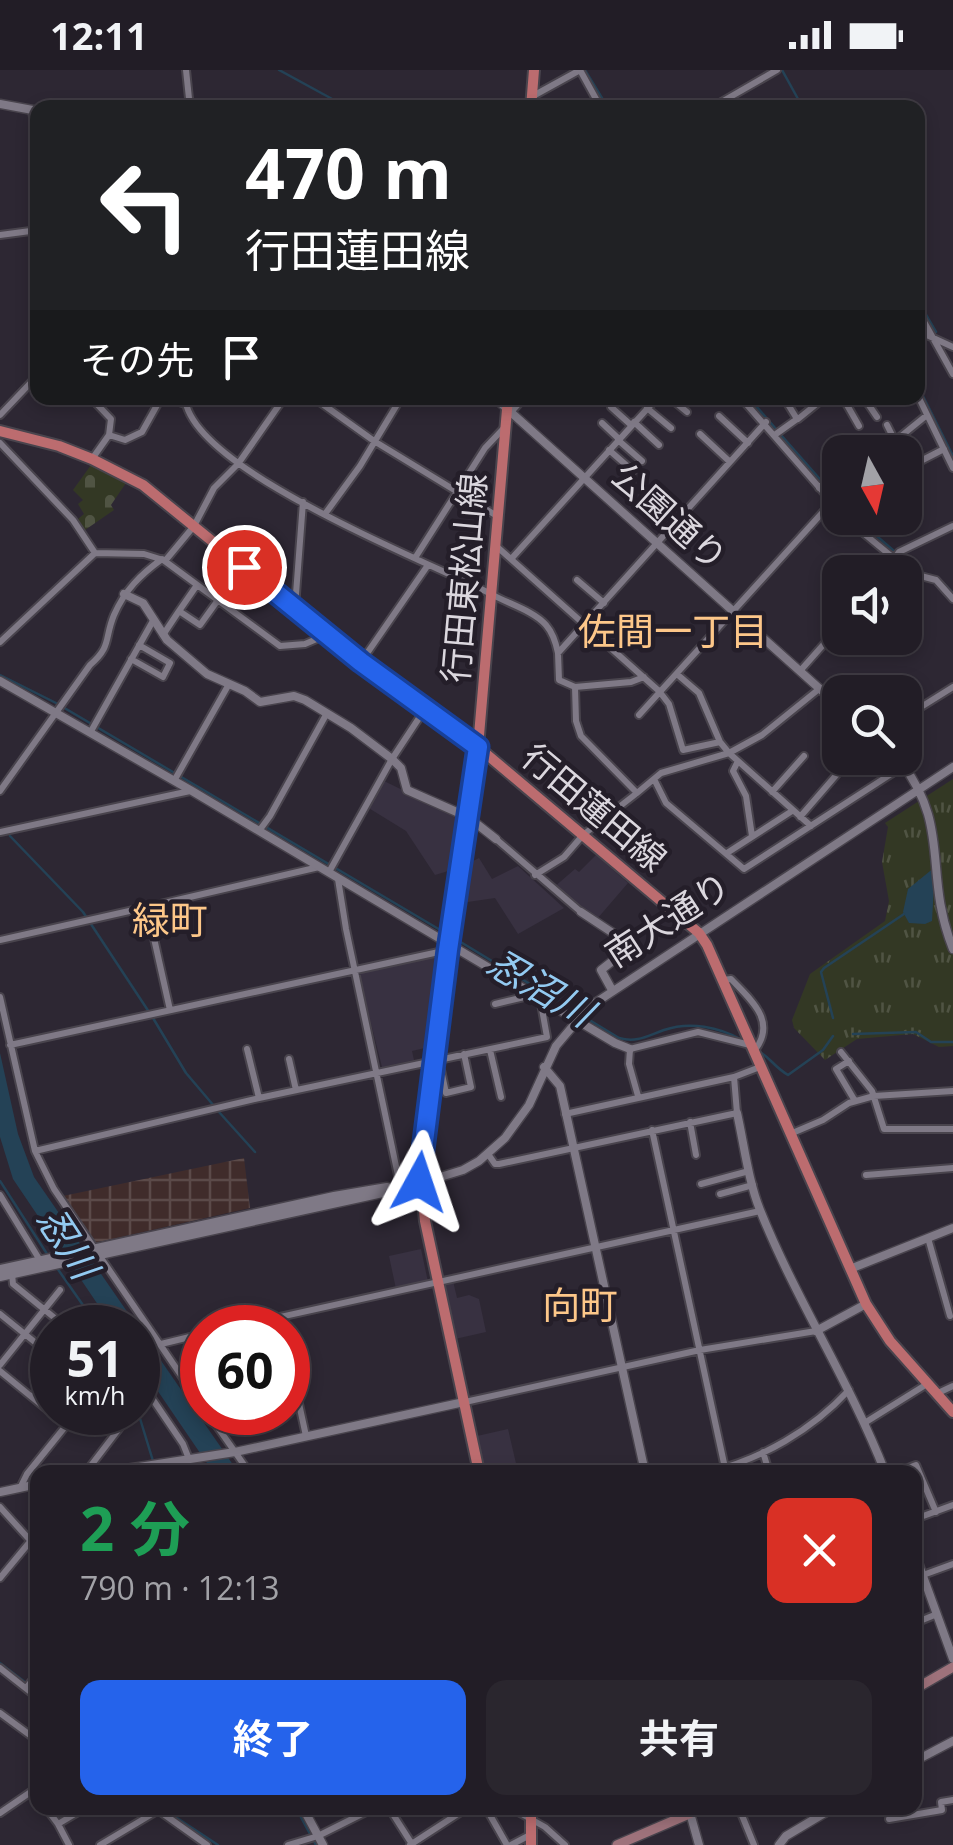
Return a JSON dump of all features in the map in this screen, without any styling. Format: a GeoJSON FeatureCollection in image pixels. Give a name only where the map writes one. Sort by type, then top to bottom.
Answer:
{"type":"FeatureCollection","features":[{"type":"Feature","properties":{"kind":"main road"},"geometry":{"type":"LineString","coordinates":[[532,100],[534,70]]}},
{"type":"Feature","properties":{"kind":"main road","name":"行田東松山線"},"geometry":{"type":"LineString","coordinates":[[478,1465],[419,1182],[478,747],[509,405]]}},
{"type":"Feature","properties":{"kind":"main road","name":"行田蓮田線"},"geometry":{"type":"LineString","coordinates":[[0,431],[92,459],[143,485],[361,662],[478,747],[699,933],[866,1304],[890,1341],[953,1412]]}},
{"type":"Feature","properties":{"kind":"main road"},"geometry":{"type":"LineString","coordinates":[[922,1685],[953,1667]]}},
{"type":"Feature","properties":{"kind":"main road"},"geometry":{"type":"LineString","coordinates":[[530,1840],[531,1815]]}},
{"type":"Feature","properties":{"kind":"main road"},"geometry":{"type":"LineString","coordinates":[[617,1845],[685,1815]]}},
{"type":"Feature","properties":{"kind":"street"},"geometry":{"type":"LineString","coordinates":[[186,70],[189,100]]}},
{"type":"Feature","properties":{"kind":"street"},"geometry":{"type":"LineString","coordinates":[[535,100],[580,70],[597,100]]}},
{"type":"Feature","properties":{"kind":"street"},"geometry":{"type":"LineString","coordinates":[[725,100],[777,70]]}},
{"type":"Feature","properties":{"kind":"street"},"geometry":{"type":"LineString","coordinates":[[0,104],[30,110]]}},
{"type":"Feature","properties":{"kind":"street"},"geometry":{"type":"LineString","coordinates":[[0,235],[30,231]]}},
{"type":"Feature","properties":{"kind":"street"},"geometry":{"type":"LineString","coordinates":[[925,322],[953,374]]}},
{"type":"Feature","properties":{"kind":"street"},"geometry":{"type":"LineString","coordinates":[[925,334],[953,347]]}},
{"type":"Feature","properties":{"kind":"street"},"geometry":{"type":"LineString","coordinates":[[0,415],[30,383]]}},
{"type":"Feature","properties":{"kind":"street"},"geometry":{"type":"LineString","coordinates":[[92,459],[110,435],[111,419],[97,405]]}},
{"type":"Feature","properties":{"kind":"street"},"geometry":{"type":"LineString","coordinates":[[110,435],[125,440],[142,432],[157,405]]}},
{"type":"Feature","properties":{"kind":"street"},"geometry":{"type":"LineString","coordinates":[[186,405],[194,425],[238,464],[375,542],[544,622],[558,652],[559,680],[575,686],[631,682],[644,677]]}},
{"type":"Feature","properties":{"kind":"street"},"geometry":{"type":"LineString","coordinates":[[0,791],[90,665],[105,652],[112,620],[124,594],[138,576],[163,560],[194,526],[214,488],[238,464],[279,405]]}},
{"type":"Feature","properties":{"kind":"street"},"geometry":{"type":"LineString","coordinates":[[324,405],[374,441],[497,516]]}},
{"type":"Feature","properties":{"kind":"street"},"geometry":{"type":"LineString","coordinates":[[325,514],[397,405]]}},
{"type":"Feature","properties":{"kind":"street","name":"公園通り"},"geometry":{"type":"LineString","coordinates":[[509,405],[820,689]]}},
{"type":"Feature","properties":{"kind":"street"},"geometry":{"type":"LineString","coordinates":[[512,558],[648,405]]}},
{"type":"Feature","properties":{"kind":"street"},"geometry":{"type":"LineString","coordinates":[[654,405],[671,428]]}},
{"type":"Feature","properties":{"kind":"street"},"geometry":{"type":"LineString","coordinates":[[678,405],[687,412]]}},
{"type":"Feature","properties":{"kind":"street"},"geometry":{"type":"LineString","coordinates":[[749,405],[822,491]]}},
{"type":"Feature","properties":{"kind":"street"},"geometry":{"type":"LineString","coordinates":[[788,405],[797,420]]}},
{"type":"Feature","properties":{"kind":"street"},"geometry":{"type":"LineString","coordinates":[[776,434],[815,405]]}},
{"type":"Feature","properties":{"kind":"street"},"geometry":{"type":"LineString","coordinates":[[847,405],[859,426]]}},
{"type":"Feature","properties":{"kind":"street"},"geometry":{"type":"LineString","coordinates":[[868,405],[876,417]]}},
{"type":"Feature","properties":{"kind":"street"},"geometry":{"type":"LineString","coordinates":[[922,405],[953,468]]}},
{"type":"Feature","properties":{"kind":"street"},"geometry":{"type":"LineString","coordinates":[[611,407],[659,445]]}},
{"type":"Feature","properties":{"kind":"street"},"geometry":{"type":"LineString","coordinates":[[902,435],[927,415]]}},
{"type":"Feature","properties":{"kind":"street"},"geometry":{"type":"LineString","coordinates":[[719,416],[748,442]]}},
{"type":"Feature","properties":{"kind":"street"},"geometry":{"type":"LineString","coordinates":[[558,652],[766,422]]}},
{"type":"Feature","properties":{"kind":"street"},"geometry":{"type":"LineString","coordinates":[[602,424],[642,460]]}},
{"type":"Feature","properties":{"kind":"street"},"geometry":{"type":"LineString","coordinates":[[887,425],[892,435]]}},
{"type":"Feature","properties":{"kind":"street"},"geometry":{"type":"LineString","coordinates":[[415,558],[491,440],[505,428]]}},
{"type":"Feature","properties":{"kind":"street"},"geometry":{"type":"LineString","coordinates":[[700,434],[730,462]]}},
{"type":"Feature","properties":{"kind":"street"},"geometry":{"type":"LineString","coordinates":[[0,443],[73,520],[95,553]]}},
{"type":"Feature","properties":{"kind":"street"},"geometry":{"type":"LineString","coordinates":[[922,458],[944,443]]}},
{"type":"Feature","properties":{"kind":"street"},"geometry":{"type":"LineString","coordinates":[[609,450],[633,471]]}},
{"type":"Feature","properties":{"kind":"street"},"geometry":{"type":"LineString","coordinates":[[294,608],[302,502]]}},
{"type":"Feature","properties":{"kind":"street"},"geometry":{"type":"LineString","coordinates":[[639,716],[822,513]]}},
{"type":"Feature","properties":{"kind":"street"},"geometry":{"type":"LineString","coordinates":[[898,555],[953,526]]}},
{"type":"Feature","properties":{"kind":"street"},"geometry":{"type":"LineString","coordinates":[[866,535],[891,555]]}},
{"type":"Feature","properties":{"kind":"street"},"geometry":{"type":"LineString","coordinates":[[495,546],[659,691],[669,704],[683,750],[720,742]]}},
{"type":"Feature","properties":{"kind":"street"},"geometry":{"type":"LineString","coordinates":[[0,642],[95,553],[144,554],[163,560],[280,646],[305,644],[327,635]]}},
{"type":"Feature","properties":{"kind":"street"},"geometry":{"type":"LineString","coordinates":[[361,662],[428,565]]}},
{"type":"Feature","properties":{"kind":"street"},"geometry":{"type":"LineString","coordinates":[[922,576],[936,580],[953,599]]}},
{"type":"Feature","properties":{"kind":"street"},"geometry":{"type":"LineString","coordinates":[[578,580],[604,603]]}},
{"type":"Feature","properties":{"kind":"street"},"geometry":{"type":"LineString","coordinates":[[163,634],[197,585]]}},
{"type":"Feature","properties":{"kind":"street"},"geometry":{"type":"LineString","coordinates":[[124,594],[143,603],[163,634],[207,674],[260,702],[294,696],[327,712],[392,759],[401,768],[407,790],[468,817],[581,912],[626,941],[629,948],[601,970],[612,990]]}},
{"type":"Feature","properties":{"kind":"street"},"geometry":{"type":"LineString","coordinates":[[179,611],[200,625],[218,600]]}},
{"type":"Feature","properties":{"kind":"street"},"geometry":{"type":"LineString","coordinates":[[90,733],[154,619]]}},
{"type":"Feature","properties":{"kind":"street"},"geometry":{"type":"LineString","coordinates":[[131,659],[163,677],[170,662],[139,645]]}},
{"type":"Feature","properties":{"kind":"street"},"geometry":{"type":"LineString","coordinates":[[800,671],[822,646]]}},
{"type":"Feature","properties":{"kind":"street"},"geometry":{"type":"LineString","coordinates":[[678,675],[698,693],[729,754],[810,826]]}},
{"type":"Feature","properties":{"kind":"street"},"geometry":{"type":"LineString","coordinates":[[0,681],[615,1044],[639,1049],[674,1035],[698,1032],[753,1048],[764,1036],[758,1005],[731,979],[723,980]]}},
{"type":"Feature","properties":{"kind":"street"},"geometry":{"type":"LineString","coordinates":[[174,781],[229,684]]}},
{"type":"Feature","properties":{"kind":"street"},"geometry":{"type":"LineString","coordinates":[[575,686],[576,721],[582,736],[637,793]]}},
{"type":"Feature","properties":{"kind":"street"},"geometry":{"type":"LineString","coordinates":[[922,706],[953,686]]}},
{"type":"Feature","properties":{"kind":"street"},"geometry":{"type":"LineString","coordinates":[[535,875],[564,857],[583,835],[661,774],[729,754],[762,735],[820,689]]}},
{"type":"Feature","properties":{"kind":"street"},"geometry":{"type":"LineString","coordinates":[[328,872],[392,759],[425,710]]}},
{"type":"Feature","properties":{"kind":"street"},"geometry":{"type":"LineString","coordinates":[[258,831],[327,712]]}},
{"type":"Feature","properties":{"kind":"street"},"geometry":{"type":"LineString","coordinates":[[772,792],[804,756]]}},
{"type":"Feature","properties":{"kind":"street"},"geometry":{"type":"LineString","coordinates":[[738,761],[733,771],[746,796],[752,836]]}},
{"type":"Feature","properties":{"kind":"street","name":"南大通り"},"geometry":{"type":"LineString","coordinates":[[0,1273],[463,1170],[488,1154],[518,1123],[544,1067],[576,1020],[612,990],[953,767]]}},
{"type":"Feature","properties":{"kind":"street"},"geometry":{"type":"LineString","coordinates":[[800,817],[836,775]]}},
{"type":"Feature","properties":{"kind":"street"},"geometry":{"type":"LineString","coordinates":[[654,779],[666,803],[744,869],[882,775]]}},
{"type":"Feature","properties":{"kind":"street"},"geometry":{"type":"LineString","coordinates":[[915,775],[934,800]]}},
{"type":"Feature","properties":{"kind":"street"},"geometry":{"type":"LineString","coordinates":[[0,832],[192,791]]}},
{"type":"Feature","properties":{"kind":"street"},"geometry":{"type":"LineString","coordinates":[[727,852],[792,810]]}},
{"type":"Feature","properties":{"kind":"street"},"geometry":{"type":"LineString","coordinates":[[946,854],[943,912],[953,948]]}},
{"type":"Feature","properties":{"kind":"street"},"geometry":{"type":"LineString","coordinates":[[0,940],[319,867]]}},
{"type":"Feature","properties":{"kind":"street"},"geometry":{"type":"LineString","coordinates":[[338,879],[403,1186]]}},
{"type":"Feature","properties":{"kind":"street"},"geometry":{"type":"LineString","coordinates":[[147,907],[170,1010]]}},
{"type":"Feature","properties":{"kind":"street"},"geometry":{"type":"LineString","coordinates":[[10,1045],[448,947]]}},
{"type":"Feature","properties":{"kind":"street"},"geometry":{"type":"LineString","coordinates":[[495,1004],[537,996]]}},
{"type":"Feature","properties":{"kind":"street"},"geometry":{"type":"LineString","coordinates":[[35,1151],[378,1072],[432,1066],[464,1054],[547,1037],[537,996]]}},
{"type":"Feature","properties":{"kind":"street"},"geometry":{"type":"LineString","coordinates":[[0,997],[35,1151],[94,1252],[180,1373]]}},
{"type":"Feature","properties":{"kind":"street"},"geometry":{"type":"LineString","coordinates":[[630,1048],[629,1064],[638,1096]]}},
{"type":"Feature","properties":{"kind":"street"},"geometry":{"type":"LineString","coordinates":[[247,1049],[259,1098]]}},
{"type":"Feature","properties":{"kind":"street"},"geometry":{"type":"LineString","coordinates":[[490,1050],[500,1097]]}},
{"type":"Feature","properties":{"kind":"street"},"geometry":{"type":"LineString","coordinates":[[842,1052],[874,1096],[884,1129],[953,1129]]}},
{"type":"Feature","properties":{"kind":"street"},"geometry":{"type":"LineString","coordinates":[[432,1066],[441,1070],[446,1093],[471,1087],[464,1054]]}},
{"type":"Feature","properties":{"kind":"street"},"geometry":{"type":"LineString","coordinates":[[289,1059],[296,1090]]}},
{"type":"Feature","properties":{"kind":"street"},"geometry":{"type":"LineString","coordinates":[[849,1060],[836,1070],[855,1101]]}},
{"type":"Feature","properties":{"kind":"street"},"geometry":{"type":"LineString","coordinates":[[565,1114],[734,1077],[761,1066]]}},
{"type":"Feature","properties":{"kind":"street"},"geometry":{"type":"LineString","coordinates":[[544,1067],[558,1081],[642,1465]]}},
{"type":"Feature","properties":{"kind":"street"},"geometry":{"type":"LineString","coordinates":[[734,1077],[737,1113],[760,1211],[816,1331],[866,1422],[882,1465]]}},
{"type":"Feature","properties":{"kind":"street"},"geometry":{"type":"LineString","coordinates":[[790,1134],[855,1101],[874,1096],[953,1092]]}},
{"type":"Feature","properties":{"kind":"street"},"geometry":{"type":"LineString","coordinates":[[488,1154],[494,1164],[499,1164],[737,1113]]}},
{"type":"Feature","properties":{"kind":"street"},"geometry":{"type":"LineString","coordinates":[[690,1122],[696,1154]]}},
{"type":"Feature","properties":{"kind":"street"},"geometry":{"type":"LineString","coordinates":[[652,1130],[725,1465]]}},
{"type":"Feature","properties":{"kind":"street"},"geometry":{"type":"LineString","coordinates":[[866,1176],[953,1168]]}},
{"type":"Feature","properties":{"kind":"street"},"geometry":{"type":"LineString","coordinates":[[701,1184],[750,1171]]}},
{"type":"Feature","properties":{"kind":"street"},"geometry":{"type":"LineString","coordinates":[[720,1194],[753,1185]]}},
{"type":"Feature","properties":{"kind":"street"},"geometry":{"type":"LineString","coordinates":[[0,1195],[52,1262]]}},
{"type":"Feature","properties":{"kind":"street"},"geometry":{"type":"LineString","coordinates":[[310,1310],[760,1211]]}},
{"type":"Feature","properties":{"kind":"street"},"geometry":{"type":"LineString","coordinates":[[850,1270],[953,1228]]}},
{"type":"Feature","properties":{"kind":"street"},"geometry":{"type":"LineString","coordinates":[[928,1238],[950,1316]]}},
{"type":"Feature","properties":{"kind":"street","name":"南大通り"},"geometry":{"type":"LineString","coordinates":[[0,1273],[12,1274],[52,1262]]}},
{"type":"Feature","properties":{"kind":"street"},"geometry":{"type":"LineString","coordinates":[[12,1274],[13,1284],[39,1305]]}},
{"type":"Feature","properties":{"kind":"street"},"geometry":{"type":"LineString","coordinates":[[49,1305],[60,1290]]}},
{"type":"Feature","properties":{"kind":"street"},"geometry":{"type":"LineString","coordinates":[[172,1465],[700,1350],[816,1331],[866,1304]]}},
{"type":"Feature","properties":{"kind":"street"},"geometry":{"type":"LineString","coordinates":[[0,1314],[30,1338]]}},
{"type":"Feature","properties":{"kind":"street"},"geometry":{"type":"LineString","coordinates":[[30,1328],[0,1368],[30,1395]]}},
{"type":"Feature","properties":{"kind":"street"},"geometry":{"type":"LineString","coordinates":[[161,1344],[180,1339]]}},
{"type":"Feature","properties":{"kind":"street"},"geometry":{"type":"LineString","coordinates":[[866,1422],[927,1384]]}},
{"type":"Feature","properties":{"kind":"street"},"geometry":{"type":"LineString","coordinates":[[936,1394],[953,1386]]}},
{"type":"Feature","properties":{"kind":"street"},"geometry":{"type":"LineString","coordinates":[[733,1465],[818,1422],[849,1390]]}},
{"type":"Feature","properties":{"kind":"street"},"geometry":{"type":"LineString","coordinates":[[160,1410],[193,1459]]}},
{"type":"Feature","properties":{"kind":"street"},"geometry":{"type":"LineString","coordinates":[[36,1465],[58,1435]]}},
{"type":"Feature","properties":{"kind":"street"},"geometry":{"type":"LineString","coordinates":[[91,1465],[113,1435]]}},
{"type":"Feature","properties":{"kind":"street"},"geometry":{"type":"LineString","coordinates":[[222,1435],[244,1465]]}},
{"type":"Feature","properties":{"kind":"street"},"geometry":{"type":"LineString","coordinates":[[764,1452],[767,1465]]}},
{"type":"Feature","properties":{"kind":"street"},"geometry":{"type":"LineString","coordinates":[[20,1486],[30,1473]]}},
{"type":"Feature","properties":{"kind":"street"},"geometry":{"type":"LineString","coordinates":[[922,1479],[936,1512]]}},
{"type":"Feature","properties":{"kind":"street"},"geometry":{"type":"LineString","coordinates":[[0,1492],[30,1485]]}},
{"type":"Feature","properties":{"kind":"street"},"geometry":{"type":"LineString","coordinates":[[922,1517],[953,1505]]}},
{"type":"Feature","properties":{"kind":"street"},"geometry":{"type":"LineString","coordinates":[[0,1507],[30,1541],[0,1578]]}},
{"type":"Feature","properties":{"kind":"street"},"geometry":{"type":"LineString","coordinates":[[953,1564],[923,1575],[953,1659]]}},
{"type":"Feature","properties":{"kind":"street"},"geometry":{"type":"LineString","coordinates":[[922,1620],[937,1614]]}},
{"type":"Feature","properties":{"kind":"street"},"geometry":{"type":"LineString","coordinates":[[1,1671],[30,1689]]}},
{"type":"Feature","properties":{"kind":"street"},"geometry":{"type":"LineString","coordinates":[[27,1686],[30,1682]]}},
{"type":"Feature","properties":{"kind":"street"},"geometry":{"type":"LineString","coordinates":[[0,1713],[30,1735]]}},
{"type":"Feature","properties":{"kind":"street"},"geometry":{"type":"LineString","coordinates":[[922,1757],[953,1741]]}},
{"type":"Feature","properties":{"kind":"street"},"geometry":{"type":"LineString","coordinates":[[0,1813],[30,1795]]}},
{"type":"Feature","properties":{"kind":"street"},"geometry":{"type":"LineString","coordinates":[[922,1813],[942,1810],[941,1802],[953,1800]]}},
{"type":"Feature","properties":{"kind":"street"},"geometry":{"type":"LineString","coordinates":[[51,1815],[69,1845]]}},
{"type":"Feature","properties":{"kind":"street"},"geometry":{"type":"LineString","coordinates":[[58,1824],[73,1815]]}},
{"type":"Feature","properties":{"kind":"street"},"geometry":{"type":"LineString","coordinates":[[100,1845],[147,1815]]}},
{"type":"Feature","properties":{"kind":"street"},"geometry":{"type":"LineString","coordinates":[[164,1815],[207,1845]]}},
{"type":"Feature","properties":{"kind":"street"},"geometry":{"type":"LineString","coordinates":[[306,1815],[314,1837],[322,1845]]}},
{"type":"Feature","properties":{"kind":"street"},"geometry":{"type":"LineString","coordinates":[[288,1845],[360,1815]]}},
{"type":"Feature","properties":{"kind":"street"},"geometry":{"type":"LineString","coordinates":[[393,1815],[411,1845],[456,1815]]}},
{"type":"Feature","properties":{"kind":"street"},"geometry":{"type":"LineString","coordinates":[[490,1815],[509,1845],[530,1840]]}},
{"type":"Feature","properties":{"kind":"street"},"geometry":{"type":"LineString","coordinates":[[532,1815],[565,1845]]}},
{"type":"Feature","properties":{"kind":"street"},"geometry":{"type":"LineString","coordinates":[[691,1815],[700,1845]]}},
{"type":"Feature","properties":{"kind":"street"},"geometry":{"type":"LineString","coordinates":[[742,1815],[754,1845]]}},
{"type":"Feature","properties":{"kind":"street"},"geometry":{"type":"LineString","coordinates":[[778,1845],[821,1815]]}},
{"type":"Feature","properties":{"kind":"street"},"geometry":{"type":"LineString","coordinates":[[889,1819],[913,1815]]}},
{"type":"Feature","properties":{"kind":"shaded area"},"geometry":{"type":"Polygon","coordinates":[[[382,780],[462,819],[455,869],[435,875],[406,831],[367,807],[382,780]]]}},
{"type":"Feature","properties":{"kind":"shaded area"},"geometry":{"type":"Polygon","coordinates":[[[596,855],[628,883],[597,919],[553,888],[575,869],[579,872],[596,855]]]}},
{"type":"Feature","properties":{"kind":"shaded area"},"geometry":{"type":"Polygon","coordinates":[[[479,858],[492,879],[518,866],[564,908],[518,934],[495,898],[461,903],[467,864],[479,858]]]}},
{"type":"Feature","properties":{"kind":"shaded area"},"geometry":{"type":"Polygon","coordinates":[[[442,954],[429,1047],[412,1051],[414,1060],[382,1067],[358,972],[442,954]]]}},
{"type":"Feature","properties":{"kind":"shaded area"},"geometry":{"type":"Polygon","coordinates":[[[244,1158],[250,1208],[94,1243],[63,1196],[244,1158]]]}},
{"type":"Feature","properties":{"kind":"shaded area"},"geometry":{"type":"Polygon","coordinates":[[[421,1249],[428,1282],[396,1289],[389,1256],[421,1249]]]}},
{"type":"Feature","properties":{"kind":"shaded area"},"geometry":{"type":"Polygon","coordinates":[[[453,1281],[457,1298],[469,1295],[479,1299],[486,1332],[455,1339],[444,1288],[453,1281]]]}},
{"type":"Feature","properties":{"kind":"shaded area"},"geometry":{"type":"Polygon","coordinates":[[[508,1429],[516,1465],[483,1465],[477,1436],[508,1429]]]}},
{"type":"Feature","properties":{"kind":"green space"},"geometry":{"type":"Polygon","coordinates":[[[91,465],[126,483],[111,505],[114,510],[85,530],[78,519],[84,514],[78,504],[83,500],[73,490],[91,465]]]}},
{"type":"Feature","properties":{"kind":"green space"},"geometry":{"type":"Polygon","coordinates":[[[953,779],[953,1046],[939,1047],[913,1034],[857,1039],[825,1060],[794,1028],[792,1020],[810,974],[885,921],[889,901],[882,862],[888,827],[885,823],[953,779]]]}},
{"type":"Feature","properties":{"kind":"water"},"geometry":{"type":"Polygon","coordinates":[[[935,867],[932,921],[909,923],[903,912],[908,889],[935,867]]]}},
{"type":"Feature","properties":{"kind":"water","name":"忍川"},"geometry":{"type":"Polygon","coordinates":[[[0,1053],[18,1134],[34,1177],[123,1305],[98,1305],[13,1179],[0,1137],[0,1053]]]}},
{"type":"Feature","properties":{"kind":"water"},"geometry":{"type":"Polygon","coordinates":[[[160,1359],[180,1388],[180,1424],[160,1394],[160,1359]]]}},
{"type":"Feature","properties":{"kind":"water"},"geometry":{"type":"Polygon","coordinates":[[[188,1435],[212,1435],[233,1465],[208,1465],[188,1435]]]}},
{"type":"Feature","properties":{"kind":"waterway"},"geometry":{"type":"LineString","coordinates":[[279,70],[334,100]]}},
{"type":"Feature","properties":{"kind":"waterway"},"geometry":{"type":"LineString","coordinates":[[585,70],[603,100]]}},
{"type":"Feature","properties":{"kind":"waterway"},"geometry":{"type":"LineString","coordinates":[[782,70],[799,100]]}},
{"type":"Feature","properties":{"kind":"waterway"},"geometry":{"type":"LineString","coordinates":[[925,313],[936,332]]}},
{"type":"Feature","properties":{"kind":"waterway"},"geometry":{"type":"LineString","coordinates":[[925,400],[953,456]]}},
{"type":"Feature","properties":{"kind":"waterway"},"geometry":{"type":"LineString","coordinates":[[755,405],[776,429]]}},
{"type":"Feature","properties":{"kind":"waterway"},"geometry":{"type":"LineString","coordinates":[[781,435],[822,482]]}},
{"type":"Feature","properties":{"kind":"waterway"},"geometry":{"type":"LineString","coordinates":[[876,535],[917,571],[937,578]]}},
{"type":"Feature","properties":{"kind":"waterway"},"geometry":{"type":"LineString","coordinates":[[943,583],[953,593]]}},
{"type":"Feature","properties":{"kind":"waterway","name":"忍沼川"},"geometry":{"type":"LineString","coordinates":[[0,675],[56,703],[447,934]]}},
{"type":"Feature","properties":{"kind":"waterway"},"geometry":{"type":"LineString","coordinates":[[10,836],[83,912],[149,1012]]}},
{"type":"Feature","properties":{"kind":"waterway","name":"忍沼川"},"geometry":{"type":"LineString","coordinates":[[833,1018],[821,972],[904,914]]}},
{"type":"Feature","properties":{"kind":"waterway","name":"忍沼川"},"geometry":{"type":"LineString","coordinates":[[454,938],[619,1038],[637,1039],[674,1027],[694,1026],[742,1040]]}},
{"type":"Feature","properties":{"kind":"waterway"},"geometry":{"type":"LineString","coordinates":[[153,1018],[186,1073],[214,1106]]}},
{"type":"Feature","properties":{"kind":"waterway"},"geometry":{"type":"LineString","coordinates":[[853,1034],[916,1032],[931,1042],[953,1042]]}},
{"type":"Feature","properties":{"kind":"waterway","name":"忍沼川"},"geometry":{"type":"LineString","coordinates":[[757,1050],[788,1075],[823,1050],[833,1036]]}},
{"type":"Feature","properties":{"kind":"waterway"},"geometry":{"type":"LineString","coordinates":[[219,1112],[255,1152]]}},
{"type":"Feature","properties":{"kind":"waterway","name":"忍川"},"geometry":{"type":"LineString","coordinates":[[0,1181],[49,1257]]}},
{"type":"Feature","properties":{"kind":"waterway","name":"忍川"},"geometry":{"type":"LineString","coordinates":[[57,1268],[83,1305]]}},
{"type":"Feature","properties":{"kind":"waterway"},"geometry":{"type":"LineString","coordinates":[[145,1435],[153,1461]]}},
{"type":"Feature","properties":{"kind":"waterway"},"geometry":{"type":"LineString","coordinates":[[0,1663],[30,1686]]}},
{"type":"Feature","properties":{"kind":"waterway"},"geometry":{"type":"LineString","coordinates":[[173,1815],[218,1845]]}},
{"type":"Feature","properties":{"kind":"waterway"},"geometry":{"type":"LineString","coordinates":[[300,1815],[316,1845]]}},
{"type":"Feature","properties":{"kind":"district","name":"佐間一丁目"},"geometry":{"type":"Point","coordinates":[673,632]}},
{"type":"Feature","properties":{"kind":"district","name":"緑町"},"geometry":{"type":"Point","coordinates":[170,921]}},
{"type":"Feature","properties":{"kind":"district","name":"向町"},"geometry":{"type":"Point","coordinates":[580,1306]}},
{"type":"Feature","properties":{"kind":"route"},"geometry":{"type":"LineString","coordinates":[[244,567],[361,662],[478,747],[419,1182]]}}]}
